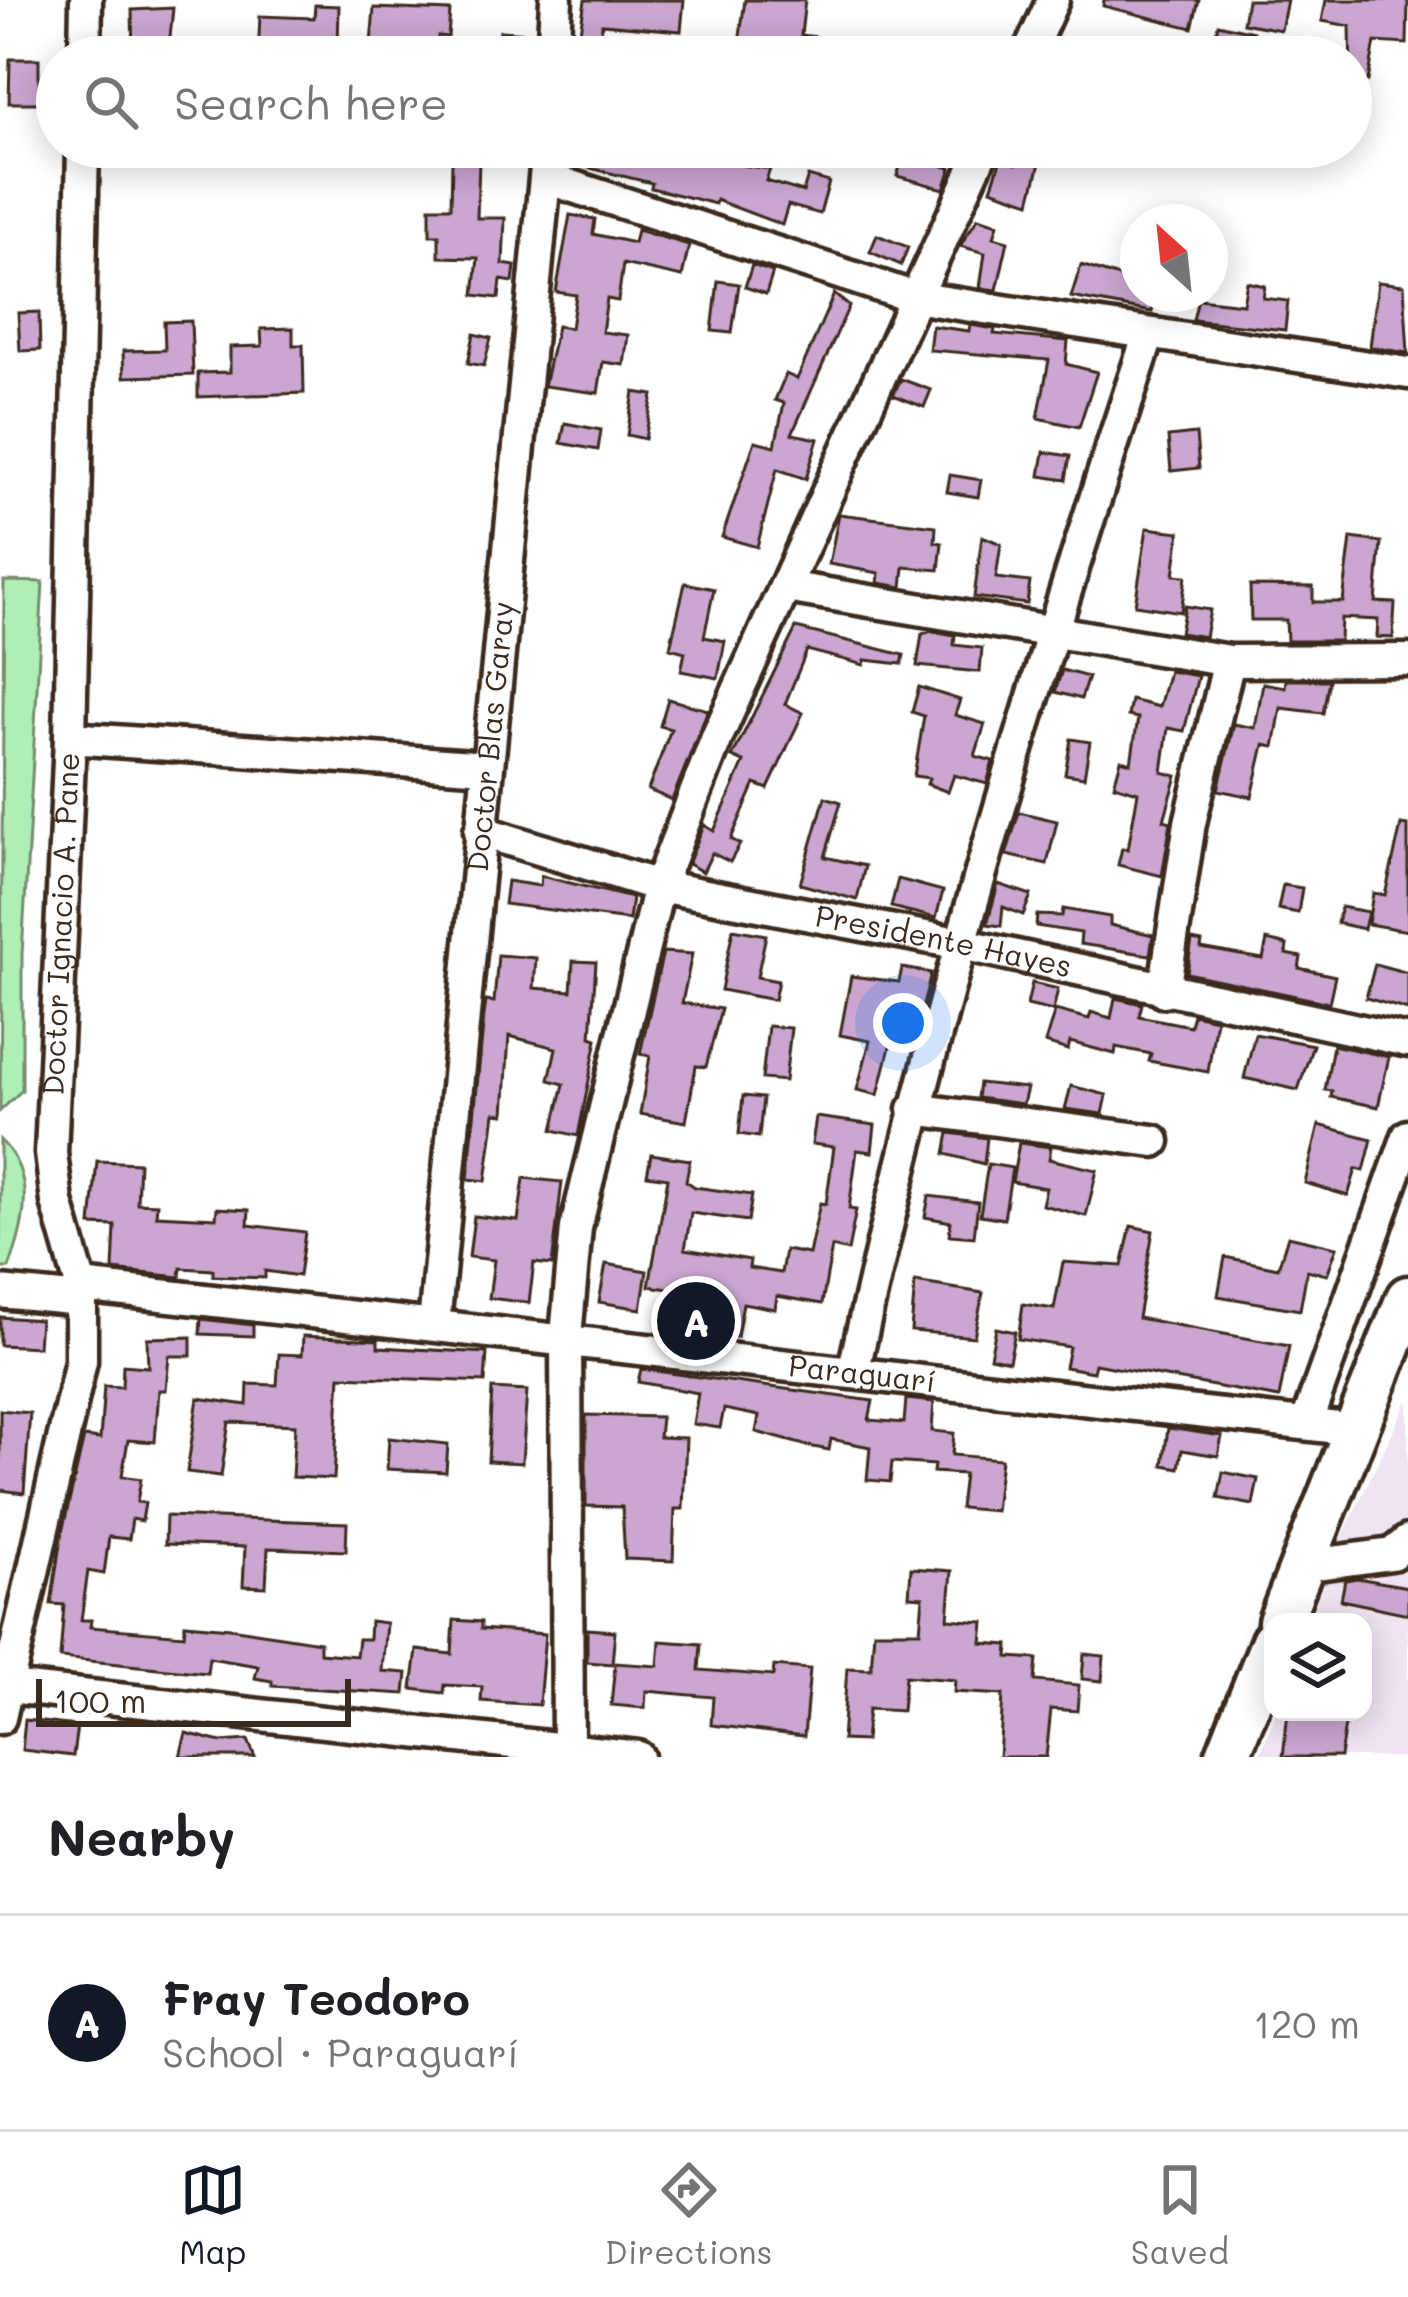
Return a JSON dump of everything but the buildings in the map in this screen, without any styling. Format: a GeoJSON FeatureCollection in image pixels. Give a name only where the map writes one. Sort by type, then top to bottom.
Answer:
{"type":"FeatureCollection","features":[{"type":"Feature","properties":{"kind":"highway"},"geometry":{"type":"LineString","coordinates":[[1284,1613],[1407,1304]]}},
{"type":"Feature","properties":{"kind":"highway"},"geometry":{"type":"LineString","coordinates":[[1227,1757],[1264,1664]]}},
{"type":"Feature","properties":{"kind":"street"},"geometry":{"type":"LineString","coordinates":[[85,36],[86,0]]}},
{"type":"Feature","properties":{"kind":"street"},"geometry":{"type":"LineString","coordinates":[[554,36],[556,0]]}},
{"type":"Feature","properties":{"kind":"street"},"geometry":{"type":"LineString","coordinates":[[1037,36],[1053,0]]}},
{"type":"Feature","properties":{"kind":"street","name":"Doctor Ignacio A. Pane"},"geometry":{"type":"LineString","coordinates":[[0,1718],[3,1687],[81,1361],[81,1293],[57,1202],[51,1153],[70,738],[83,168]]}},
{"type":"Feature","properties":{"kind":"street","name":"Doctor Blas Garay"},"geometry":{"type":"LineString","coordinates":[[434,1325],[546,168]]}},
{"type":"Feature","properties":{"kind":"street"},"geometry":{"type":"LineString","coordinates":[[563,168],[914,297],[1408,374]]}},
{"type":"Feature","properties":{"kind":"street"},"geometry":{"type":"LineString","coordinates":[[568,1753],[566,1336],[576,1228],[659,886],[718,735],[974,168]]}},
{"type":"Feature","properties":{"kind":"street"},"geometry":{"type":"LineString","coordinates":[[854,1373],[957,943],[1049,633],[1149,334]]}},
{"type":"Feature","properties":{"kind":"street"},"geometry":{"type":"LineString","coordinates":[[787,586],[1229,662],[1408,660]]}},
{"type":"Feature","properties":{"kind":"street"},"geometry":{"type":"LineString","coordinates":[[1164,991],[1190,824],[1229,662]]}},
{"type":"Feature","properties":{"kind":"street"},"geometry":{"type":"LineString","coordinates":[[70,738],[487,766]]}},
{"type":"Feature","properties":{"kind":"street","name":"Presidente Hayes"},"geometry":{"type":"LineString","coordinates":[[480,831],[659,886],[957,943],[1408,1041]]}},
{"type":"Feature","properties":{"kind":"street"},"geometry":{"type":"LineString","coordinates":[[914,1109],[1154,1141]]}},
{"type":"Feature","properties":{"kind":"street"},"geometry":{"type":"LineString","coordinates":[[1306,1424],[1408,1136]]}},
{"type":"Feature","properties":{"kind":"street","name":"Paraguarí"},"geometry":{"type":"LineString","coordinates":[[0,1292],[81,1293],[566,1336],[1356,1430]]}},
{"type":"Feature","properties":{"kind":"street"},"geometry":{"type":"LineString","coordinates":[[1302,1566],[1392,1554],[1408,1541]]}},
{"type":"Feature","properties":{"kind":"street"},"geometry":{"type":"LineString","coordinates":[[3,1687],[568,1753],[638,1757]]}},
{"type":"Feature","properties":{"kind":"shaded area"},"geometry":{"type":"Polygon","coordinates":[[[1408,1399],[1408,1757],[1259,1757],[1273,1721],[1372,1721],[1372,1613],[1312,1613],[1338,1546],[1408,1399]]]}},
{"type":"Feature","properties":{"kind":"green space"},"geometry":{"type":"Polygon","coordinates":[[[4,581],[43,582],[22,955],[22,1090],[0,1111],[4,581]]]}},
{"type":"Feature","properties":{"kind":"green space"},"geometry":{"type":"Polygon","coordinates":[[[0,1140],[12,1154],[23,1185],[23,1218],[9,1268],[0,1268],[0,1140]]]}},
{"type":"Feature","properties":{"kind":"place","name":"Fray Teodoro"},"geometry":{"type":"Point","coordinates":[696,1321]}}]}
